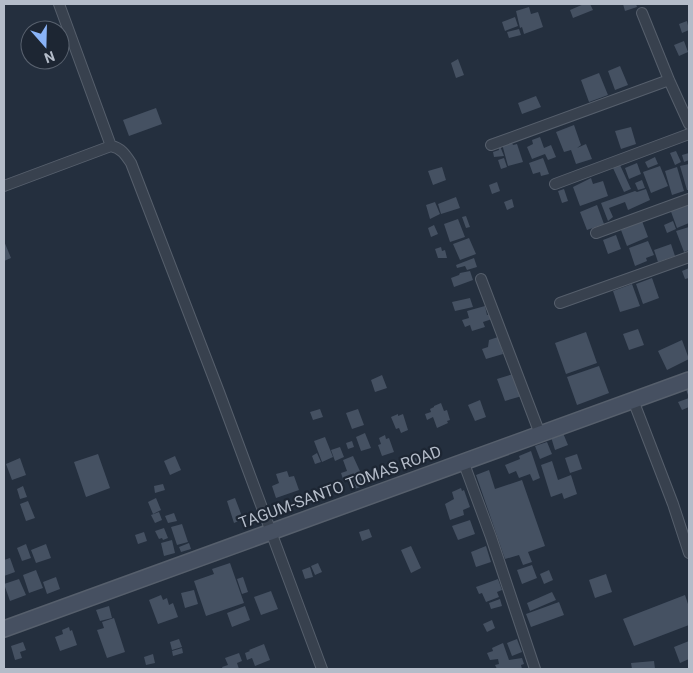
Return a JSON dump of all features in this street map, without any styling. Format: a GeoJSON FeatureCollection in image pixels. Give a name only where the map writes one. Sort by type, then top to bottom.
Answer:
{"type":"FeatureCollection","features":[{"type":"Feature","properties":{"kind":"main road","name":"TAGUM-SANTO TOMAS ROAD"},"geometry":{"type":"LineString","coordinates":[[4,629],[689,380]]}},
{"type":"Feature","properties":{"kind":"street"},"geometry":{"type":"LineString","coordinates":[[59,4],[111,146]]}},
{"type":"Feature","properties":{"kind":"street"},"geometry":{"type":"LineString","coordinates":[[642,13],[689,124]]}},
{"type":"Feature","properties":{"kind":"street"},"geometry":{"type":"LineString","coordinates":[[491,145],[669,80]]}},
{"type":"Feature","properties":{"kind":"street"},"geometry":{"type":"LineString","coordinates":[[555,184],[689,134]]}},
{"type":"Feature","properties":{"kind":"street"},"geometry":{"type":"LineString","coordinates":[[4,186],[111,146],[118,148],[131,163],[322,669]]}},
{"type":"Feature","properties":{"kind":"street"},"geometry":{"type":"LineString","coordinates":[[596,232],[689,199]]}},
{"type":"Feature","properties":{"kind":"street"},"geometry":{"type":"LineString","coordinates":[[560,303],[689,257]]}},
{"type":"Feature","properties":{"kind":"street"},"geometry":{"type":"LineString","coordinates":[[481,279],[540,434]]}},
{"type":"Feature","properties":{"kind":"street"},"geometry":{"type":"LineString","coordinates":[[633,400],[673,504],[689,552]]}},
{"type":"Feature","properties":{"kind":"street"},"geometry":{"type":"LineString","coordinates":[[463,461],[491,537],[535,669]]}},
{"type":"Feature","properties":{"kind":"building"},"geometry":{"type":"Polygon","coordinates":[[[584,4],[590,4],[593,10],[573,18],[570,10],[584,4]]]}},
{"type":"Feature","properties":{"kind":"building"},"geometry":{"type":"Polygon","coordinates":[[[623,4],[636,4],[637,7],[625,11],[623,4]]]}},
{"type":"Feature","properties":{"kind":"building"},"geometry":{"type":"Polygon","coordinates":[[[529,7],[531,14],[538,12],[543,27],[524,34],[522,27],[520,28],[516,11],[529,7]]]}},
{"type":"Feature","properties":{"kind":"building"},"geometry":{"type":"Polygon","coordinates":[[[515,17],[518,26],[505,31],[502,22],[515,17]]]}},
{"type":"Feature","properties":{"kind":"building"},"geometry":{"type":"Polygon","coordinates":[[[687,21],[689,30],[682,33],[679,24],[687,21]]]}},
{"type":"Feature","properties":{"kind":"building"},"geometry":{"type":"Polygon","coordinates":[[[519,29],[521,35],[509,38],[507,32],[519,29]]]}},
{"type":"Feature","properties":{"kind":"building"},"geometry":{"type":"Polygon","coordinates":[[[684,41],[688,52],[679,56],[674,45],[684,41]]]}},
{"type":"Feature","properties":{"kind":"building"},"geometry":{"type":"Polygon","coordinates":[[[458,59],[464,75],[456,78],[451,63],[458,59]]]}},
{"type":"Feature","properties":{"kind":"building"},"geometry":{"type":"Polygon","coordinates":[[[620,66],[628,85],[615,90],[608,71],[620,66]]]}},
{"type":"Feature","properties":{"kind":"building"},"geometry":{"type":"Polygon","coordinates":[[[599,73],[608,95],[589,102],[581,80],[599,73]]]}},
{"type":"Feature","properties":{"kind":"building"},"geometry":{"type":"Polygon","coordinates":[[[536,96],[541,107],[522,114],[518,103],[536,96]]]}},
{"type":"Feature","properties":{"kind":"building"},"geometry":{"type":"Polygon","coordinates":[[[156,108],[162,124],[129,136],[123,120],[156,108]]]}},
{"type":"Feature","properties":{"kind":"building"},"geometry":{"type":"Polygon","coordinates":[[[574,125],[581,145],[577,148],[586,144],[592,159],[576,164],[571,150],[564,152],[556,132],[574,125]]]}},
{"type":"Feature","properties":{"kind":"building"},"geometry":{"type":"Polygon","coordinates":[[[631,127],[636,144],[621,149],[615,131],[631,127]]]}},
{"type":"Feature","properties":{"kind":"building"},"geometry":{"type":"Polygon","coordinates":[[[540,137],[544,148],[551,145],[556,157],[548,160],[545,154],[532,159],[527,147],[533,144],[532,140],[540,137]]]}},
{"type":"Feature","properties":{"kind":"building"},"geometry":{"type":"Polygon","coordinates":[[[511,141],[513,145],[517,144],[523,162],[508,166],[502,144],[511,141]]]}},
{"type":"Feature","properties":{"kind":"building"},"geometry":{"type":"Polygon","coordinates":[[[498,146],[500,146],[504,156],[494,157],[493,152],[499,150],[498,146]]]}},
{"type":"Feature","properties":{"kind":"building"},"geometry":{"type":"Polygon","coordinates":[[[676,151],[681,162],[675,165],[670,153],[676,151]]]}},
{"type":"Feature","properties":{"kind":"building"},"geometry":{"type":"Polygon","coordinates":[[[689,153],[689,160],[684,162],[682,155],[689,153]]]}},
{"type":"Feature","properties":{"kind":"building"},"geometry":{"type":"Polygon","coordinates":[[[655,157],[658,164],[648,168],[645,162],[655,157]]]}},
{"type":"Feature","properties":{"kind":"building"},"geometry":{"type":"Polygon","coordinates":[[[504,158],[507,167],[501,169],[498,160],[504,158]]]}},
{"type":"Feature","properties":{"kind":"building"},"geometry":{"type":"Polygon","coordinates":[[[543,158],[549,174],[541,176],[540,172],[533,174],[529,163],[543,158]]]}},
{"type":"Feature","properties":{"kind":"building"},"geometry":{"type":"Polygon","coordinates":[[[637,163],[641,174],[629,179],[625,168],[637,163]]]}},
{"type":"Feature","properties":{"kind":"building"},"geometry":{"type":"Polygon","coordinates":[[[689,164],[689,190],[687,190],[680,166],[689,164]]]}},
{"type":"Feature","properties":{"kind":"building"},"geometry":{"type":"Polygon","coordinates":[[[620,165],[631,189],[624,192],[613,168],[620,165]]]}},
{"type":"Feature","properties":{"kind":"building"},"geometry":{"type":"Polygon","coordinates":[[[660,166],[668,186],[651,193],[643,172],[660,166]]]}},
{"type":"Feature","properties":{"kind":"building"},"geometry":{"type":"Polygon","coordinates":[[[442,167],[446,180],[433,185],[428,171],[442,167]]]}},
{"type":"Feature","properties":{"kind":"building"},"geometry":{"type":"Polygon","coordinates":[[[677,167],[684,191],[672,195],[665,171],[677,167]]]}},
{"type":"Feature","properties":{"kind":"building"},"geometry":{"type":"Polygon","coordinates":[[[591,178],[593,184],[603,181],[608,196],[580,206],[573,187],[591,178]]]}},
{"type":"Feature","properties":{"kind":"building"},"geometry":{"type":"Polygon","coordinates":[[[642,180],[645,188],[638,190],[635,183],[642,180]]]}},
{"type":"Feature","properties":{"kind":"building"},"geometry":{"type":"Polygon","coordinates":[[[497,182],[500,191],[492,194],[489,185],[497,182]]]}},
{"type":"Feature","properties":{"kind":"building"},"geometry":{"type":"Polygon","coordinates":[[[564,189],[568,201],[562,203],[558,191],[564,189]]]}},
{"type":"Feature","properties":{"kind":"building"},"geometry":{"type":"Polygon","coordinates":[[[646,189],[650,200],[628,210],[625,202],[609,208],[613,217],[608,221],[601,203],[646,189]]]}},
{"type":"Feature","properties":{"kind":"building"},"geometry":{"type":"Polygon","coordinates":[[[456,197],[460,208],[441,214],[438,204],[456,197]]]}},
{"type":"Feature","properties":{"kind":"building"},"geometry":{"type":"Polygon","coordinates":[[[512,199],[514,207],[507,210],[504,202],[512,199]]]}},
{"type":"Feature","properties":{"kind":"building"},"geometry":{"type":"Polygon","coordinates":[[[435,202],[440,214],[430,219],[426,205],[435,202]]]}},
{"type":"Feature","properties":{"kind":"building"},"geometry":{"type":"Polygon","coordinates":[[[688,203],[689,223],[677,228],[670,209],[688,203]]]}},
{"type":"Feature","properties":{"kind":"building"},"geometry":{"type":"Polygon","coordinates":[[[597,205],[604,224],[587,230],[580,212],[597,205]]]}},
{"type":"Feature","properties":{"kind":"building"},"geometry":{"type":"Polygon","coordinates":[[[466,216],[470,227],[466,228],[462,217],[466,216]]]}},
{"type":"Feature","properties":{"kind":"building"},"geometry":{"type":"Polygon","coordinates":[[[458,219],[465,237],[450,242],[444,224],[458,219]]]}},
{"type":"Feature","properties":{"kind":"building"},"geometry":{"type":"Polygon","coordinates":[[[642,221],[648,237],[627,246],[621,230],[642,221]]]}},
{"type":"Feature","properties":{"kind":"building"},"geometry":{"type":"Polygon","coordinates":[[[673,221],[676,229],[667,233],[664,225],[673,221]]]}},
{"type":"Feature","properties":{"kind":"building"},"geometry":{"type":"Polygon","coordinates":[[[434,225],[438,234],[431,237],[428,228],[434,225]]]}},
{"type":"Feature","properties":{"kind":"building"},"geometry":{"type":"Polygon","coordinates":[[[689,227],[689,250],[684,252],[676,231],[689,227]]]}},
{"type":"Feature","properties":{"kind":"building"},"geometry":{"type":"Polygon","coordinates":[[[616,235],[621,249],[608,254],[603,240],[616,235]]]}},
{"type":"Feature","properties":{"kind":"building"},"geometry":{"type":"Polygon","coordinates":[[[469,238],[476,254],[460,260],[453,244],[469,238]]]}},
{"type":"Feature","properties":{"kind":"building"},"geometry":{"type":"Polygon","coordinates":[[[4,241],[11,258],[4,261],[4,241]]]}},
{"type":"Feature","properties":{"kind":"building"},"geometry":{"type":"Polygon","coordinates":[[[648,241],[654,255],[646,258],[647,261],[635,266],[629,248],[648,241]]]}},
{"type":"Feature","properties":{"kind":"building"},"geometry":{"type":"Polygon","coordinates":[[[671,244],[675,256],[658,262],[654,250],[671,244]]]}},
{"type":"Feature","properties":{"kind":"building"},"geometry":{"type":"Polygon","coordinates":[[[441,247],[442,251],[445,250],[447,258],[438,258],[435,249],[441,247]]]}},
{"type":"Feature","properties":{"kind":"building"},"geometry":{"type":"Polygon","coordinates":[[[474,258],[477,267],[467,270],[465,266],[457,268],[456,265],[474,258]]]}},
{"type":"Feature","properties":{"kind":"building"},"geometry":{"type":"Polygon","coordinates":[[[689,268],[689,278],[685,279],[682,271],[689,268]]]}},
{"type":"Feature","properties":{"kind":"building"},"geometry":{"type":"Polygon","coordinates":[[[470,271],[473,280],[454,287],[451,278],[460,273],[470,271]]]}},
{"type":"Feature","properties":{"kind":"building"},"geometry":{"type":"Polygon","coordinates":[[[652,278],[659,298],[643,304],[636,284],[652,278]]]}},
{"type":"Feature","properties":{"kind":"building"},"geometry":{"type":"Polygon","coordinates":[[[632,284],[640,306],[620,312],[613,291],[632,284]]]}},
{"type":"Feature","properties":{"kind":"building"},"geometry":{"type":"Polygon","coordinates":[[[470,298],[473,307],[455,311],[452,302],[470,298]]]}},
{"type":"Feature","properties":{"kind":"building"},"geometry":{"type":"Polygon","coordinates":[[[485,306],[487,315],[491,314],[492,319],[483,322],[485,327],[472,331],[470,325],[465,327],[462,320],[469,318],[467,311],[485,306]]]}},
{"type":"Feature","properties":{"kind":"building"},"geometry":{"type":"Polygon","coordinates":[[[638,329],[644,345],[629,350],[623,334],[638,329]]]}},
{"type":"Feature","properties":{"kind":"building"},"geometry":{"type":"Polygon","coordinates":[[[586,332],[597,363],[566,374],[555,343],[586,332]]]}},
{"type":"Feature","properties":{"kind":"building"},"geometry":{"type":"Polygon","coordinates":[[[498,337],[503,354],[486,359],[482,349],[488,347],[489,340],[498,337]]]}},
{"type":"Feature","properties":{"kind":"building"},"geometry":{"type":"Polygon","coordinates":[[[682,340],[689,359],[667,370],[658,351],[682,340]]]}},
{"type":"Feature","properties":{"kind":"building"},"geometry":{"type":"Polygon","coordinates":[[[599,366],[609,393],[577,405],[567,377],[599,366]]]}},
{"type":"Feature","properties":{"kind":"building"},"geometry":{"type":"Polygon","coordinates":[[[513,374],[522,396],[505,401],[497,379],[513,374]]]}},
{"type":"Feature","properties":{"kind":"building"},"geometry":{"type":"Polygon","coordinates":[[[382,375],[387,388],[375,392],[371,380],[382,375]]]}},
{"type":"Feature","properties":{"kind":"building"},"geometry":{"type":"Polygon","coordinates":[[[689,398],[689,407],[682,410],[678,402],[689,398]]]}},
{"type":"Feature","properties":{"kind":"building"},"geometry":{"type":"Polygon","coordinates":[[[480,400],[486,417],[475,421],[468,405],[480,400]]]}},
{"type":"Feature","properties":{"kind":"building"},"geometry":{"type":"Polygon","coordinates":[[[441,403],[444,411],[447,410],[450,420],[447,421],[448,423],[437,428],[433,417],[427,420],[425,414],[431,412],[430,409],[441,403]]]}},
{"type":"Feature","properties":{"kind":"building"},"geometry":{"type":"Polygon","coordinates":[[[320,409],[323,417],[313,420],[310,412],[320,409]]]}},
{"type":"Feature","properties":{"kind":"building"},"geometry":{"type":"Polygon","coordinates":[[[358,409],[364,425],[352,429],[346,413],[358,409]]]}},
{"type":"Feature","properties":{"kind":"building"},"geometry":{"type":"Polygon","coordinates":[[[398,414],[398,416],[403,414],[408,430],[401,433],[399,428],[396,429],[391,417],[398,414]]]}},
{"type":"Feature","properties":{"kind":"building"},"geometry":{"type":"Polygon","coordinates":[[[365,433],[371,448],[361,451],[356,437],[365,433]]]}},
{"type":"Feature","properties":{"kind":"building"},"geometry":{"type":"Polygon","coordinates":[[[563,433],[568,445],[555,450],[551,437],[563,433]]]}},
{"type":"Feature","properties":{"kind":"building"},"geometry":{"type":"Polygon","coordinates":[[[385,435],[386,439],[389,438],[394,452],[382,456],[378,445],[381,444],[379,438],[385,435]]]}},
{"type":"Feature","properties":{"kind":"building"},"geometry":{"type":"Polygon","coordinates":[[[325,437],[333,457],[322,462],[314,441],[325,437]]]}},
{"type":"Feature","properties":{"kind":"building"},"geometry":{"type":"Polygon","coordinates":[[[352,441],[354,447],[348,449],[346,443],[352,441]]]}},
{"type":"Feature","properties":{"kind":"building"},"geometry":{"type":"Polygon","coordinates":[[[547,442],[552,454],[540,459],[535,446],[547,442]]]}},
{"type":"Feature","properties":{"kind":"building"},"geometry":{"type":"Polygon","coordinates":[[[340,447],[344,457],[335,461],[331,450],[340,447]]]}},
{"type":"Feature","properties":{"kind":"building"},"geometry":{"type":"Polygon","coordinates":[[[531,451],[540,478],[533,481],[530,474],[519,478],[516,471],[509,474],[505,465],[520,459],[519,456],[531,451]]]}},
{"type":"Feature","properties":{"kind":"building"},"geometry":{"type":"Polygon","coordinates":[[[317,453],[321,462],[315,464],[312,456],[317,453]]]}},
{"type":"Feature","properties":{"kind":"building"},"geometry":{"type":"Polygon","coordinates":[[[98,454],[110,488],[86,497],[74,462],[98,454]]]}},
{"type":"Feature","properties":{"kind":"building"},"geometry":{"type":"Polygon","coordinates":[[[577,454],[582,469],[570,473],[565,458],[577,454]]]}},
{"type":"Feature","properties":{"kind":"building"},"geometry":{"type":"Polygon","coordinates":[[[175,456],[181,470],[170,475],[164,461],[175,456]]]}},
{"type":"Feature","properties":{"kind":"building"},"geometry":{"type":"Polygon","coordinates":[[[353,456],[364,480],[361,481],[363,486],[352,490],[348,481],[344,482],[341,473],[347,471],[343,460],[353,456]]]}},
{"type":"Feature","properties":{"kind":"building"},"geometry":{"type":"Polygon","coordinates":[[[419,457],[421,462],[412,465],[410,460],[419,457]]]}},
{"type":"Feature","properties":{"kind":"building"},"geometry":{"type":"Polygon","coordinates":[[[20,458],[26,475],[12,480],[6,464],[20,458]]]}},
{"type":"Feature","properties":{"kind":"building"},"geometry":{"type":"Polygon","coordinates":[[[552,461],[558,480],[571,475],[577,494],[564,499],[562,493],[551,497],[541,465],[552,461]]]}},
{"type":"Feature","properties":{"kind":"building"},"geometry":{"type":"Polygon","coordinates":[[[489,470],[495,489],[522,480],[545,546],[528,552],[532,562],[523,565],[519,555],[505,559],[476,475],[489,470]]]}},
{"type":"Feature","properties":{"kind":"building"},"geometry":{"type":"Polygon","coordinates":[[[287,471],[289,477],[294,476],[299,490],[276,498],[272,486],[279,483],[276,474],[287,471]]]}},
{"type":"Feature","properties":{"kind":"building"},"geometry":{"type":"Polygon","coordinates":[[[163,484],[165,490],[155,493],[154,486],[163,484]]]}},
{"type":"Feature","properties":{"kind":"building"},"geometry":{"type":"Polygon","coordinates":[[[23,486],[27,497],[20,499],[17,489],[23,486]]]}},
{"type":"Feature","properties":{"kind":"building"},"geometry":{"type":"Polygon","coordinates":[[[461,488],[462,491],[464,490],[470,507],[463,510],[464,515],[450,520],[445,504],[454,499],[452,492],[461,488]]]}},
{"type":"Feature","properties":{"kind":"building"},"geometry":{"type":"Polygon","coordinates":[[[156,498],[161,510],[153,514],[148,502],[156,498]]]}},
{"type":"Feature","properties":{"kind":"building"},"geometry":{"type":"Polygon","coordinates":[[[235,498],[243,519],[234,523],[227,501],[235,498]]]}},
{"type":"Feature","properties":{"kind":"building"},"geometry":{"type":"Polygon","coordinates":[[[28,501],[35,518],[26,521],[20,504],[28,501]]]}},
{"type":"Feature","properties":{"kind":"building"},"geometry":{"type":"Polygon","coordinates":[[[159,512],[162,520],[155,523],[151,515],[159,512]]]}},
{"type":"Feature","properties":{"kind":"building"},"geometry":{"type":"Polygon","coordinates":[[[174,513],[177,521],[168,523],[165,516],[174,513]]]}},
{"type":"Feature","properties":{"kind":"building"},"geometry":{"type":"Polygon","coordinates":[[[470,520],[475,534],[458,540],[452,526],[470,520]]]}},
{"type":"Feature","properties":{"kind":"building"},"geometry":{"type":"Polygon","coordinates":[[[182,524],[188,542],[177,545],[171,527],[182,524]]]}},
{"type":"Feature","properties":{"kind":"building"},"geometry":{"type":"Polygon","coordinates":[[[164,528],[168,538],[159,539],[155,531],[164,528]]]}},
{"type":"Feature","properties":{"kind":"building"},"geometry":{"type":"Polygon","coordinates":[[[369,529],[372,537],[362,541],[359,532],[369,529]]]}},
{"type":"Feature","properties":{"kind":"building"},"geometry":{"type":"Polygon","coordinates":[[[144,532],[147,541],[138,544],[135,535],[144,532]]]}},
{"type":"Feature","properties":{"kind":"building"},"geometry":{"type":"Polygon","coordinates":[[[172,540],[175,553],[164,556],[161,543],[172,540]]]}},
{"type":"Feature","properties":{"kind":"building"},"geometry":{"type":"Polygon","coordinates":[[[189,543],[191,549],[181,552],[179,547],[189,543]]]}},
{"type":"Feature","properties":{"kind":"building"},"geometry":{"type":"Polygon","coordinates":[[[26,544],[31,558],[22,561],[17,548],[26,544]]]}},
{"type":"Feature","properties":{"kind":"building"},"geometry":{"type":"Polygon","coordinates":[[[46,544],[51,558],[36,563],[31,550],[46,544]]]}},
{"type":"Feature","properties":{"kind":"building"},"geometry":{"type":"Polygon","coordinates":[[[411,546],[421,568],[411,573],[401,550],[411,546]]]}},
{"type":"Feature","properties":{"kind":"building"},"geometry":{"type":"Polygon","coordinates":[[[486,546],[491,562],[476,567],[471,552],[486,546]]]}},
{"type":"Feature","properties":{"kind":"building"},"geometry":{"type":"Polygon","coordinates":[[[10,558],[15,572],[4,576],[4,560],[10,558]]]}},
{"type":"Feature","properties":{"kind":"building"},"geometry":{"type":"Polygon","coordinates":[[[230,563],[244,603],[206,616],[194,581],[214,574],[212,569],[230,563]]]}},
{"type":"Feature","properties":{"kind":"building"},"geometry":{"type":"Polygon","coordinates":[[[318,563],[322,572],[315,575],[311,566],[318,563]]]}},
{"type":"Feature","properties":{"kind":"building"},"geometry":{"type":"Polygon","coordinates":[[[532,565],[537,578],[522,584],[517,570],[532,565]]]}},
{"type":"Feature","properties":{"kind":"building"},"geometry":{"type":"Polygon","coordinates":[[[310,567],[313,577],[305,579],[302,570],[310,567]]]}},
{"type":"Feature","properties":{"kind":"building"},"geometry":{"type":"Polygon","coordinates":[[[36,570],[43,588],[29,593],[23,575],[36,570]]]}},
{"type":"Feature","properties":{"kind":"building"},"geometry":{"type":"Polygon","coordinates":[[[549,570],[553,580],[544,584],[540,574],[549,570]]]}},
{"type":"Feature","properties":{"kind":"building"},"geometry":{"type":"Polygon","coordinates":[[[606,574],[612,592],[595,598],[589,580],[606,574]]]}},
{"type":"Feature","properties":{"kind":"building"},"geometry":{"type":"Polygon","coordinates":[[[56,577],[60,589],[47,594],[43,582],[56,577]]]}},
{"type":"Feature","properties":{"kind":"building"},"geometry":{"type":"Polygon","coordinates":[[[243,577],[248,592],[242,594],[237,579],[243,577]]]}},
{"type":"Feature","properties":{"kind":"building"},"geometry":{"type":"Polygon","coordinates":[[[19,579],[26,595],[10,601],[4,584],[19,579]]]}},
{"type":"Feature","properties":{"kind":"building"},"geometry":{"type":"Polygon","coordinates":[[[498,579],[502,590],[497,592],[499,597],[486,602],[482,593],[479,594],[476,587],[498,579]]]}},
{"type":"Feature","properties":{"kind":"building"},"geometry":{"type":"Polygon","coordinates":[[[194,590],[198,604],[185,608],[181,593],[194,590]]]}},
{"type":"Feature","properties":{"kind":"building"},"geometry":{"type":"Polygon","coordinates":[[[271,591],[278,609],[261,615],[254,597],[271,591]]]}},
{"type":"Feature","properties":{"kind":"building"},"geometry":{"type":"Polygon","coordinates":[[[552,592],[556,600],[530,611],[527,603],[552,592]]]}},
{"type":"Feature","properties":{"kind":"building"},"geometry":{"type":"Polygon","coordinates":[[[161,595],[163,600],[167,598],[169,605],[173,603],[178,617],[158,624],[149,600],[161,595]]]}},
{"type":"Feature","properties":{"kind":"building"},"geometry":{"type":"Polygon","coordinates":[[[685,595],[689,607],[689,625],[634,646],[623,619],[685,595]]]}},
{"type":"Feature","properties":{"kind":"building"},"geometry":{"type":"Polygon","coordinates":[[[500,599],[502,606],[491,609],[489,603],[500,599]]]}},
{"type":"Feature","properties":{"kind":"building"},"geometry":{"type":"Polygon","coordinates":[[[559,602],[564,615],[531,627],[526,614],[559,602]]]}},
{"type":"Feature","properties":{"kind":"building"},"geometry":{"type":"Polygon","coordinates":[[[109,606],[112,618],[100,621],[96,610],[109,606]]]}},
{"type":"Feature","properties":{"kind":"building"},"geometry":{"type":"Polygon","coordinates":[[[245,606],[250,620],[232,627],[227,613],[245,606]]]}},
{"type":"Feature","properties":{"kind":"building"},"geometry":{"type":"Polygon","coordinates":[[[114,618],[125,652],[107,658],[97,630],[104,628],[102,622],[114,618]]]}},
{"type":"Feature","properties":{"kind":"building"},"geometry":{"type":"Polygon","coordinates":[[[492,620],[495,628],[487,632],[483,624],[492,620]]]}},
{"type":"Feature","properties":{"kind":"building"},"geometry":{"type":"Polygon","coordinates":[[[69,627],[70,631],[72,630],[77,645],[60,651],[55,637],[63,634],[62,630],[69,627]]]}},
{"type":"Feature","properties":{"kind":"building"},"geometry":{"type":"Polygon","coordinates":[[[179,639],[182,647],[172,650],[170,642],[179,639]]]}},
{"type":"Feature","properties":{"kind":"building"},"geometry":{"type":"Polygon","coordinates":[[[517,639],[522,652],[512,656],[507,643],[517,639]]]}},
{"type":"Feature","properties":{"kind":"building"},"geometry":{"type":"Polygon","coordinates":[[[689,641],[689,659],[680,663],[674,647],[689,641]]]}},
{"type":"Feature","properties":{"kind":"building"},"geometry":{"type":"Polygon","coordinates":[[[23,642],[26,650],[20,652],[22,658],[15,660],[11,646],[23,642]]]}},
{"type":"Feature","properties":{"kind":"building"},"geometry":{"type":"Polygon","coordinates":[[[503,643],[509,660],[522,658],[524,664],[521,665],[522,669],[497,669],[495,665],[499,664],[498,659],[490,660],[487,653],[493,651],[492,648],[503,643]]]}},
{"type":"Feature","properties":{"kind":"building"},"geometry":{"type":"Polygon","coordinates":[[[264,644],[270,660],[255,666],[252,658],[247,660],[245,653],[264,644]]]}},
{"type":"Feature","properties":{"kind":"building"},"geometry":{"type":"Polygon","coordinates":[[[182,648],[183,653],[173,656],[172,651],[182,648]]]}},
{"type":"Feature","properties":{"kind":"building"},"geometry":{"type":"Polygon","coordinates":[[[239,653],[242,661],[237,663],[239,669],[223,669],[222,667],[228,665],[225,658],[239,653]]]}},
{"type":"Feature","properties":{"kind":"building"},"geometry":{"type":"Polygon","coordinates":[[[153,654],[155,663],[146,665],[144,657],[153,654]]]}},
{"type":"Feature","properties":{"kind":"building"},"geometry":{"type":"Polygon","coordinates":[[[654,661],[655,669],[632,669],[631,663],[654,661]]]}}]}
